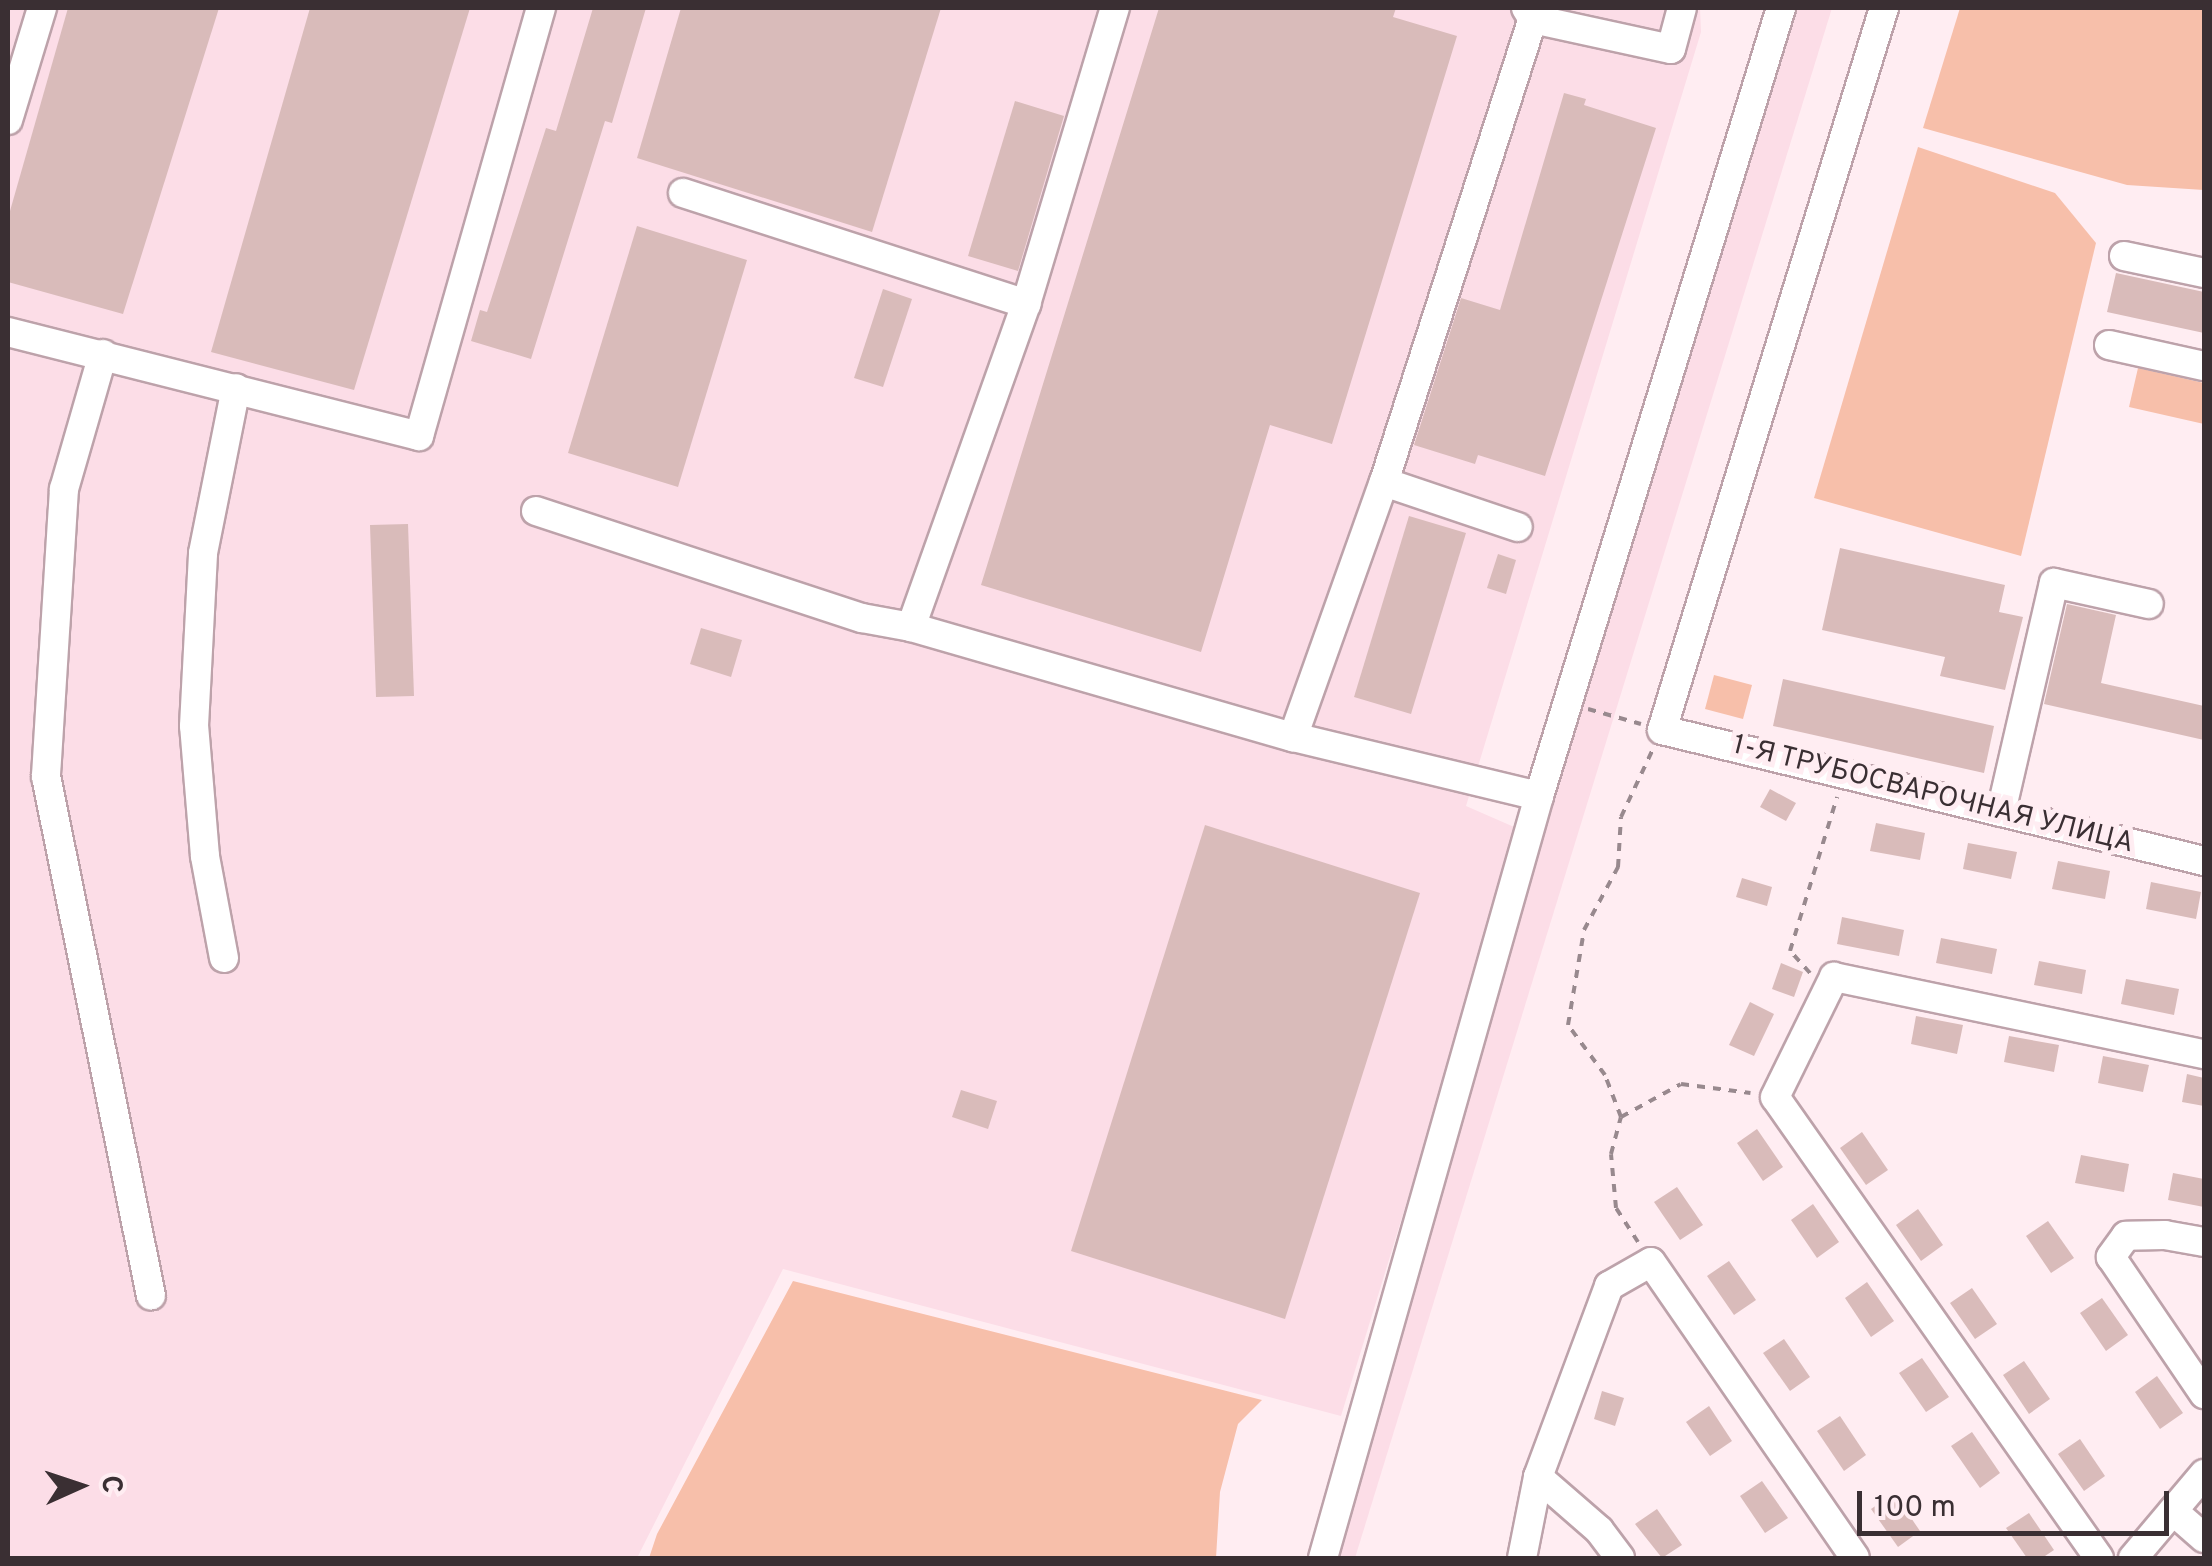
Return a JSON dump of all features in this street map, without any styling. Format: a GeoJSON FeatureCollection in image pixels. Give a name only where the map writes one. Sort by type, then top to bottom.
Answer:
{"type":"FeatureCollection","features":[{"type":"Feature","properties":{"kind":"street"},"geometry":{"type":"LineString","coordinates":[[8,120],[42,8]]}},
{"type":"Feature","properties":{"kind":"street"},"geometry":{"type":"LineString","coordinates":[[8,332],[420,436],[542,8]]}},
{"type":"Feature","properties":{"kind":"street"},"geometry":{"type":"LineString","coordinates":[[911,627],[1026,304],[1115,8]]}},
{"type":"Feature","properties":{"kind":"street"},"geometry":{"type":"LineString","coordinates":[[1293,738],[1384,482],[1532,11],[1671,49],[1682,8]]}},
{"type":"Feature","properties":{"kind":"street"},"geometry":{"type":"LineString","coordinates":[[1323,1558],[1539,796],[1781,8]]}},
{"type":"Feature","properties":{"kind":"street"},"geometry":{"type":"LineString","coordinates":[[1662,730],[1884,8]]}},
{"type":"Feature","properties":{"kind":"street"},"geometry":{"type":"LineString","coordinates":[[683,194],[1026,304]]}},
{"type":"Feature","properties":{"kind":"street"},"geometry":{"type":"LineString","coordinates":[[2124,256],[2204,273]]}},
{"type":"Feature","properties":{"kind":"street"},"geometry":{"type":"LineString","coordinates":[[2109,344],[2204,366]]}},
{"type":"Feature","properties":{"kind":"street"},"geometry":{"type":"LineString","coordinates":[[103,354],[64,489],[46,776],[151,1296]]}},
{"type":"Feature","properties":{"kind":"street"},"geometry":{"type":"LineString","coordinates":[[224,958],[205,856],[194,726],[203,553],[236,388]]}},
{"type":"Feature","properties":{"kind":"street"},"geometry":{"type":"LineString","coordinates":[[1384,482],[1518,527]]}},
{"type":"Feature","properties":{"kind":"street"},"geometry":{"type":"LineString","coordinates":[[536,511],[862,618],[911,627],[1293,738],[1539,796]]}},
{"type":"Feature","properties":{"kind":"street"},"geometry":{"type":"LineString","coordinates":[[2000,812],[2054,584],[2149,604]]}},
{"type":"Feature","properties":{"kind":"street","name":"1-Я ТРУБОСВАРОЧНАЯ УЛИЦА"},"geometry":{"type":"LineString","coordinates":[[1662,730],[2204,861]]}},
{"type":"Feature","properties":{"kind":"street"},"geometry":{"type":"LineString","coordinates":[[2099,1558],[1775,1096],[1830,984],[2204,1054]]}},
{"type":"Feature","properties":{"kind":"street"},"geometry":{"type":"LineString","coordinates":[[2204,1242],[2166,1235],[2126,1236],[2111,1257],[2204,1394]]}},
{"type":"Feature","properties":{"kind":"street"},"geometry":{"type":"LineString","coordinates":[[1522,1558],[1538,1477],[1609,1286],[1651,1262],[1855,1558]]}},
{"type":"Feature","properties":{"kind":"street"},"geometry":{"type":"LineString","coordinates":[[2133,1558],[2204,1474]]}},
{"type":"Feature","properties":{"kind":"street"},"geometry":{"type":"LineString","coordinates":[[1538,1477],[1599,1530],[1620,1558]]}},
{"type":"Feature","properties":{"kind":"street"},"geometry":{"type":"LineString","coordinates":[[2173,1511],[2204,1538]]}},
{"type":"Feature","properties":{"kind":"path"},"geometry":{"type":"LineString","coordinates":[[1609,715],[1634,722]]}},
{"type":"Feature","properties":{"kind":"path"},"geometry":{"type":"LineString","coordinates":[[1651,1262],[1616,1208],[1611,1154],[1621,1117],[1606,1075],[1568,1025],[1584,930],[1618,867],[1621,818],[1662,730]]}},
{"type":"Feature","properties":{"kind":"path"},"geometry":{"type":"LineString","coordinates":[[1830,984],[1790,951],[1844,774]]}},
{"type":"Feature","properties":{"kind":"path"},"geometry":{"type":"LineString","coordinates":[[1621,1117],[1680,1084],[1775,1096]]}},
{"type":"Feature","properties":{"kind":"shaded area"},"geometry":{"type":"Polygon","coordinates":[[[8,8],[1700,8],[1701,32],[1466,806],[1521,830],[1341,1416],[783,1269],[637,1558],[8,1558],[8,8]]]}},
{"type":"Feature","properties":{"kind":"shaded area"},"geometry":{"type":"Polygon","coordinates":[[[1788,8],[1832,8],[1355,1558],[1310,1558],[1788,8]]]}},
{"type":"Feature","properties":{"kind":"shaded area"},"geometry":{"type":"Polygon","coordinates":[[[1960,8],[2204,8],[2204,190],[2127,185],[1923,128],[1960,8]]]}},
{"type":"Feature","properties":{"kind":"shaded area"},"geometry":{"type":"Polygon","coordinates":[[[1918,147],[2055,193],[2096,243],[2021,556],[1814,498],[1918,147]]]}},
{"type":"Feature","properties":{"kind":"shaded area"},"geometry":{"type":"Polygon","coordinates":[[[2138,368],[2204,383],[2204,424],[2129,407],[2138,368]]]}},
{"type":"Feature","properties":{"kind":"shaded area"},"geometry":{"type":"Polygon","coordinates":[[[1714,675],[1752,685],[1743,719],[1705,709],[1714,675]]]}},
{"type":"Feature","properties":{"kind":"shaded area"},"geometry":{"type":"Polygon","coordinates":[[[793,1281],[1262,1400],[1238,1424],[1220,1492],[1216,1558],[649,1558],[657,1534],[793,1281]]]}},
{"type":"Feature","properties":{"kind":"building"},"geometry":{"type":"Polygon","coordinates":[[[68,8],[219,8],[123,314],[8,282],[8,218],[68,8]]]}},
{"type":"Feature","properties":{"kind":"building"},"geometry":{"type":"Polygon","coordinates":[[[310,8],[470,8],[354,390],[211,352],[310,8]]]}},
{"type":"Feature","properties":{"kind":"building"},"geometry":{"type":"Polygon","coordinates":[[[593,8],[646,8],[612,123],[605,121],[531,359],[471,341],[480,310],[487,312],[546,128],[556,131],[593,8]]]}},
{"type":"Feature","properties":{"kind":"building"},"geometry":{"type":"Polygon","coordinates":[[[681,8],[941,8],[872,232],[637,158],[681,8]]]}},
{"type":"Feature","properties":{"kind":"building"},"geometry":{"type":"Polygon","coordinates":[[[1159,8],[1396,8],[1393,17],[1457,36],[1332,444],[1270,425],[1201,652],[981,585],[1159,8]]]}},
{"type":"Feature","properties":{"kind":"building"},"geometry":{"type":"Polygon","coordinates":[[[1564,93],[1586,99],[1584,105],[1656,128],[1545,476],[1478,455],[1475,464],[1414,445],[1461,298],[1500,310],[1564,93]]]}},
{"type":"Feature","properties":{"kind":"building"},"geometry":{"type":"Polygon","coordinates":[[[1015,101],[1064,116],[1018,271],[968,256],[1015,101]]]}},
{"type":"Feature","properties":{"kind":"building"},"geometry":{"type":"Polygon","coordinates":[[[637,226],[747,260],[678,487],[568,453],[637,226]]]}},
{"type":"Feature","properties":{"kind":"building"},"geometry":{"type":"Polygon","coordinates":[[[2116,273],[2204,292],[2204,333],[2107,312],[2116,273]]]}},
{"type":"Feature","properties":{"kind":"building"},"geometry":{"type":"Polygon","coordinates":[[[883,289],[912,299],[883,387],[854,378],[883,289]]]}},
{"type":"Feature","properties":{"kind":"building"},"geometry":{"type":"Polygon","coordinates":[[[1409,516],[1466,533],[1411,714],[1354,697],[1409,516]]]}},
{"type":"Feature","properties":{"kind":"building"},"geometry":{"type":"Polygon","coordinates":[[[408,524],[414,696],[376,697],[370,525],[408,524]]]}},
{"type":"Feature","properties":{"kind":"building"},"geometry":{"type":"Polygon","coordinates":[[[1840,548],[2005,585],[1999,612],[2023,617],[2005,690],[1940,676],[1945,657],[1822,630],[1840,548]]]}},
{"type":"Feature","properties":{"kind":"building"},"geometry":{"type":"Polygon","coordinates":[[[1498,554],[1516,560],[1506,594],[1487,588],[1498,554]]]}},
{"type":"Feature","properties":{"kind":"building"},"geometry":{"type":"Polygon","coordinates":[[[2067,604],[2116,615],[2101,683],[2204,706],[2204,740],[2044,704],[2067,604]]]}},
{"type":"Feature","properties":{"kind":"building"},"geometry":{"type":"Polygon","coordinates":[[[701,628],[742,640],[731,677],[690,664],[701,628]]]}},
{"type":"Feature","properties":{"kind":"building"},"geometry":{"type":"Polygon","coordinates":[[[1783,679],[1994,726],[1984,773],[1773,726],[1783,679]]]}},
{"type":"Feature","properties":{"kind":"building"},"geometry":{"type":"Polygon","coordinates":[[[1770,789],[1796,803],[1786,821],[1760,807],[1770,789]]]}},
{"type":"Feature","properties":{"kind":"building"},"geometry":{"type":"Polygon","coordinates":[[[1876,823],[1925,833],[1920,860],[1870,851],[1876,823]]]}},
{"type":"Feature","properties":{"kind":"building"},"geometry":{"type":"Polygon","coordinates":[[[1205,825],[1420,893],[1285,1319],[1071,1251],[1205,825]]]}},
{"type":"Feature","properties":{"kind":"building"},"geometry":{"type":"Polygon","coordinates":[[[1968,843],[2017,852],[2011,879],[1963,869],[1968,843]]]}},
{"type":"Feature","properties":{"kind":"building"},"geometry":{"type":"Polygon","coordinates":[[[2058,861],[2110,871],[2105,899],[2052,889],[2058,861]]]}},
{"type":"Feature","properties":{"kind":"building"},"geometry":{"type":"Polygon","coordinates":[[[1742,878],[1772,887],[1767,906],[1736,897],[1742,878]]]}},
{"type":"Feature","properties":{"kind":"building"},"geometry":{"type":"Polygon","coordinates":[[[2151,882],[2201,892],[2196,919],[2146,909],[2151,882]]]}},
{"type":"Feature","properties":{"kind":"building"},"geometry":{"type":"Polygon","coordinates":[[[1842,917],[1904,930],[1899,956],[1837,944],[1842,917]]]}},
{"type":"Feature","properties":{"kind":"building"},"geometry":{"type":"Polygon","coordinates":[[[1941,938],[1997,949],[1992,974],[1936,963],[1941,938]]]}},
{"type":"Feature","properties":{"kind":"building"},"geometry":{"type":"Polygon","coordinates":[[[2039,961],[2086,970],[2082,994],[2034,985],[2039,961]]]}},
{"type":"Feature","properties":{"kind":"building"},"geometry":{"type":"Polygon","coordinates":[[[1781,963],[1803,972],[1794,997],[1772,989],[1781,963]]]}},
{"type":"Feature","properties":{"kind":"building"},"geometry":{"type":"Polygon","coordinates":[[[2126,979],[2179,989],[2174,1015],[2121,1004],[2126,979]]]}},
{"type":"Feature","properties":{"kind":"building"},"geometry":{"type":"Polygon","coordinates":[[[1750,1002],[1774,1014],[1754,1056],[1729,1045],[1750,1002]]]}},
{"type":"Feature","properties":{"kind":"building"},"geometry":{"type":"Polygon","coordinates":[[[1916,1016],[1963,1025],[1957,1054],[1911,1044],[1916,1016]]]}},
{"type":"Feature","properties":{"kind":"building"},"geometry":{"type":"Polygon","coordinates":[[[2009,1036],[2059,1045],[2054,1072],[2004,1062],[2009,1036]]]}},
{"type":"Feature","properties":{"kind":"building"},"geometry":{"type":"Polygon","coordinates":[[[2103,1056],[2149,1065],[2143,1092],[2098,1083],[2103,1056]]]}},
{"type":"Feature","properties":{"kind":"building"},"geometry":{"type":"Polygon","coordinates":[[[2187,1074],[2204,1078],[2204,1106],[2182,1102],[2187,1074]]]}},
{"type":"Feature","properties":{"kind":"building"},"geometry":{"type":"Polygon","coordinates":[[[961,1090],[997,1101],[988,1129],[952,1117],[961,1090]]]}},
{"type":"Feature","properties":{"kind":"building"},"geometry":{"type":"Polygon","coordinates":[[[1757,1129],[1783,1167],[1763,1181],[1737,1143],[1757,1129]]]}},
{"type":"Feature","properties":{"kind":"building"},"geometry":{"type":"Polygon","coordinates":[[[1862,1132],[1888,1170],[1866,1185],[1840,1148],[1862,1132]]]}},
{"type":"Feature","properties":{"kind":"building"},"geometry":{"type":"Polygon","coordinates":[[[2081,1155],[2129,1164],[2124,1192],[2075,1183],[2081,1155]]]}},
{"type":"Feature","properties":{"kind":"building"},"geometry":{"type":"Polygon","coordinates":[[[2173,1173],[2204,1179],[2204,1207],[2168,1200],[2173,1173]]]}},
{"type":"Feature","properties":{"kind":"building"},"geometry":{"type":"Polygon","coordinates":[[[1677,1187],[1703,1225],[1680,1240],[1654,1202],[1677,1187]]]}},
{"type":"Feature","properties":{"kind":"building"},"geometry":{"type":"Polygon","coordinates":[[[1813,1204],[1839,1242],[1817,1258],[1791,1220],[1813,1204]]]}},
{"type":"Feature","properties":{"kind":"building"},"geometry":{"type":"Polygon","coordinates":[[[1918,1209],[1943,1245],[1921,1261],[1896,1225],[1918,1209]]]}},
{"type":"Feature","properties":{"kind":"building"},"geometry":{"type":"Polygon","coordinates":[[[2048,1221],[2074,1258],[2051,1273],[2026,1236],[2048,1221]]]}},
{"type":"Feature","properties":{"kind":"building"},"geometry":{"type":"Polygon","coordinates":[[[1729,1261],[1756,1300],[1734,1315],[1707,1276],[1729,1261]]]}},
{"type":"Feature","properties":{"kind":"building"},"geometry":{"type":"Polygon","coordinates":[[[1867,1282],[1894,1321],[1871,1337],[1845,1298],[1867,1282]]]}},
{"type":"Feature","properties":{"kind":"building"},"geometry":{"type":"Polygon","coordinates":[[[1972,1288],[1997,1324],[1975,1339],[1950,1303],[1972,1288]]]}},
{"type":"Feature","properties":{"kind":"building"},"geometry":{"type":"Polygon","coordinates":[[[2102,1298],[2128,1335],[2106,1351],[2080,1313],[2102,1298]]]}},
{"type":"Feature","properties":{"kind":"building"},"geometry":{"type":"Polygon","coordinates":[[[1784,1339],[1810,1377],[1790,1391],[1763,1353],[1784,1339]]]}},
{"type":"Feature","properties":{"kind":"building"},"geometry":{"type":"Polygon","coordinates":[[[1922,1358],[1949,1397],[1926,1412],[1899,1373],[1922,1358]]]}},
{"type":"Feature","properties":{"kind":"building"},"geometry":{"type":"Polygon","coordinates":[[[2024,1361],[2050,1399],[2029,1414],[2003,1375],[2024,1361]]]}},
{"type":"Feature","properties":{"kind":"building"},"geometry":{"type":"Polygon","coordinates":[[[2157,1376],[2183,1413],[2160,1429],[2135,1392],[2157,1376]]]}},
{"type":"Feature","properties":{"kind":"building"},"geometry":{"type":"Polygon","coordinates":[[[1602,1391],[1624,1398],[1615,1426],[1594,1419],[1602,1391]]]}},
{"type":"Feature","properties":{"kind":"building"},"geometry":{"type":"Polygon","coordinates":[[[1709,1406],[1732,1441],[1710,1456],[1686,1422],[1709,1406]]]}},
{"type":"Feature","properties":{"kind":"building"},"geometry":{"type":"Polygon","coordinates":[[[1840,1416],[1866,1455],[1844,1471],[1817,1431],[1840,1416]]]}},
{"type":"Feature","properties":{"kind":"building"},"geometry":{"type":"Polygon","coordinates":[[[1972,1432],[2000,1473],[1980,1488],[1951,1446],[1972,1432]]]}},
{"type":"Feature","properties":{"kind":"building"},"geometry":{"type":"Polygon","coordinates":[[[2080,1439],[2105,1476],[2084,1491],[2058,1454],[2080,1439]]]}},
{"type":"Feature","properties":{"kind":"building"},"geometry":{"type":"Polygon","coordinates":[[[1762,1481],[1788,1518],[1765,1533],[1740,1496],[1762,1481]]]}},
{"type":"Feature","properties":{"kind":"building"},"geometry":{"type":"Polygon","coordinates":[[[1894,1493],[1920,1531],[1898,1547],[1871,1509],[1894,1493]]]}},
{"type":"Feature","properties":{"kind":"building"},"geometry":{"type":"Polygon","coordinates":[[[1657,1509],[1682,1545],[1662,1558],[1635,1524],[1657,1509]]]}},
{"type":"Feature","properties":{"kind":"building"},"geometry":{"type":"Polygon","coordinates":[[[2029,1513],[2054,1550],[2042,1558],[2027,1558],[2006,1528],[2029,1513]]]}}]}
